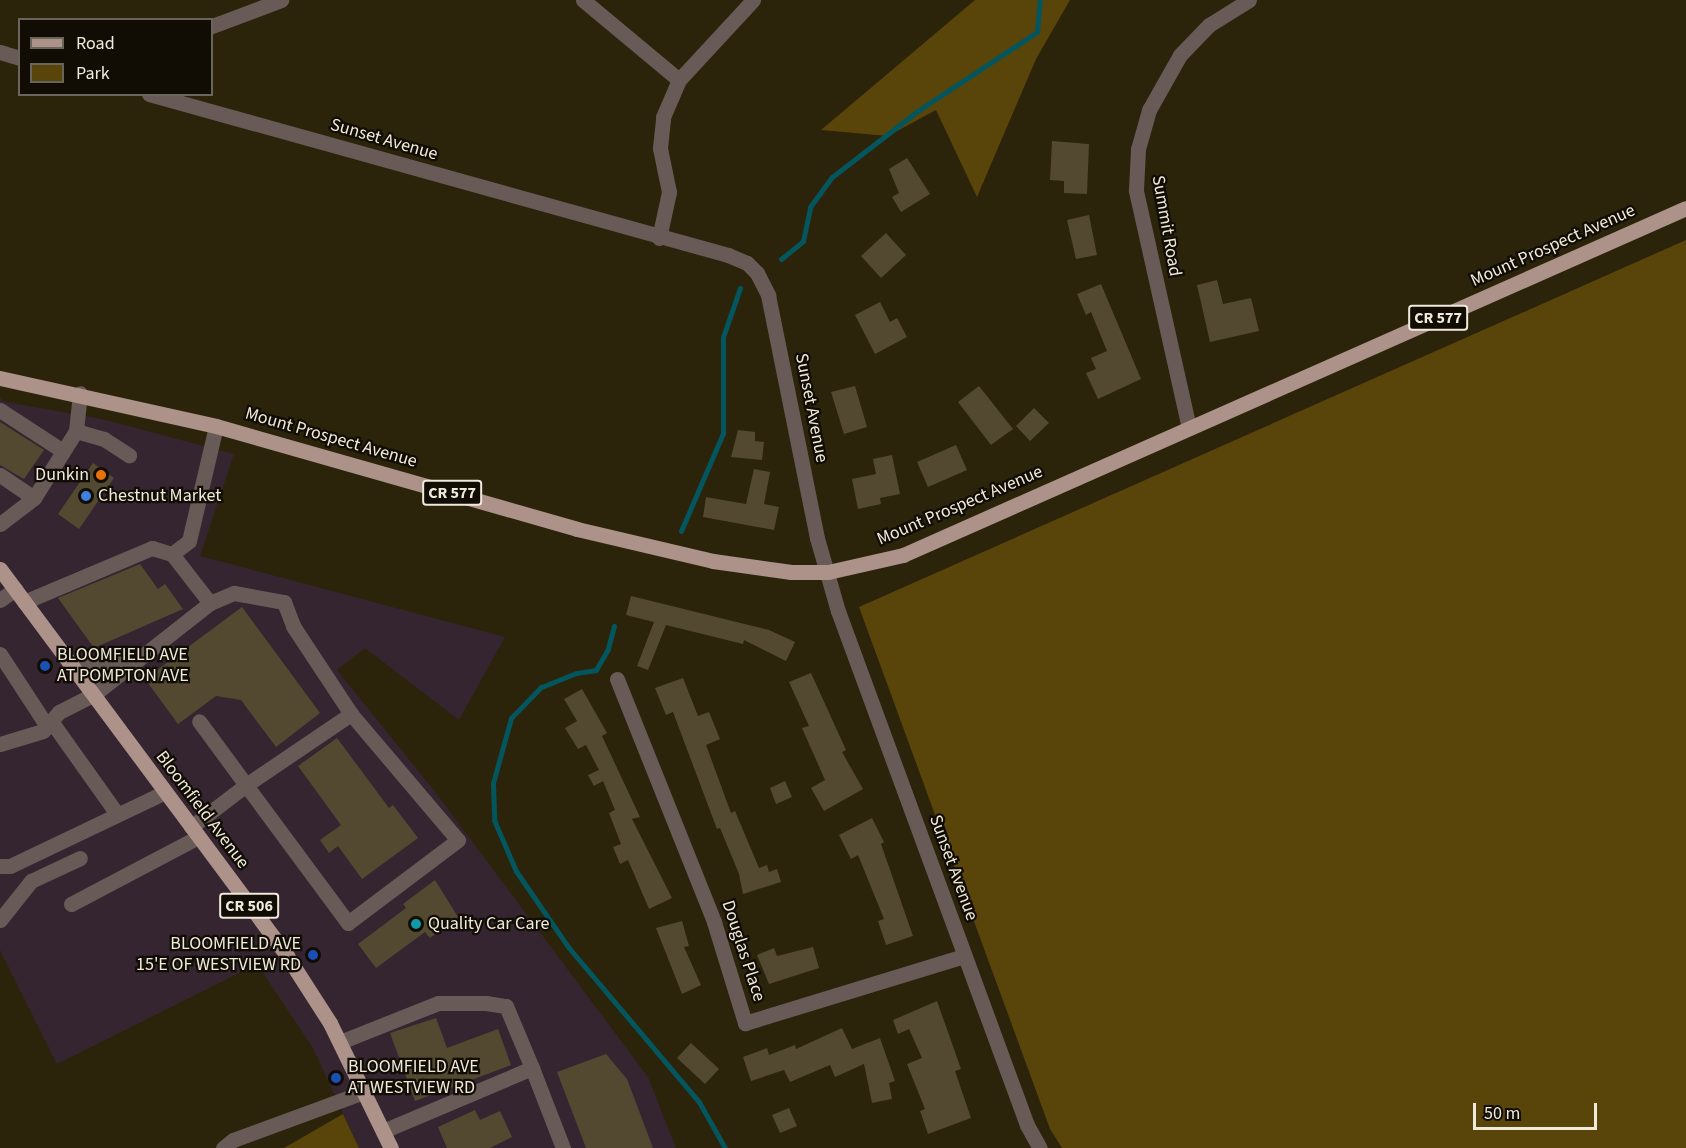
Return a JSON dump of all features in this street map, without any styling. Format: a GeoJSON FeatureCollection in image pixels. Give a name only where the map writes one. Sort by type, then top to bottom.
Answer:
{"type":"FeatureCollection","features":[{"type":"Feature","properties":{"kind":"main road","name":"Mount Prospect Avenue"},"geometry":{"type":"LineString","coordinates":[[0,378],[80,393],[216,426],[577,529],[701,558],[791,572],[828,572],[903,555],[1686,208]]}},
{"type":"Feature","properties":{"kind":"main road","name":"Bloomfield Avenue"},"geometry":{"type":"LineString","coordinates":[[0,569],[287,956],[340,1042],[366,1091],[391,1148]]}},
{"type":"Feature","properties":{"kind":"street"},"geometry":{"type":"LineString","coordinates":[[213,26],[281,0]]}},
{"type":"Feature","properties":{"kind":"street"},"geometry":{"type":"LineString","coordinates":[[583,0],[679,80]]}},
{"type":"Feature","properties":{"kind":"street"},"geometry":{"type":"LineString","coordinates":[[659,238],[669,192],[660,148],[660,127],[679,80],[753,0]]}},
{"type":"Feature","properties":{"kind":"street","name":"Summit Road"},"geometry":{"type":"LineString","coordinates":[[1189,428],[1136,190],[1138,149],[1153,101],[1180,56],[1209,26],[1250,0]]}},
{"type":"Feature","properties":{"kind":"street"},"geometry":{"type":"LineString","coordinates":[[0,52],[18,57]]}},
{"type":"Feature","properties":{"kind":"street","name":"Sunset Avenue"},"geometry":{"type":"LineString","coordinates":[[166,97],[747,263],[764,285],[817,538],[838,611],[1027,1125],[1040,1148]]}},
{"type":"Feature","properties":{"kind":"street"},"geometry":{"type":"LineString","coordinates":[[0,524],[34,498],[63,451],[75,431],[80,393]]}},
{"type":"Feature","properties":{"kind":"street"},"geometry":{"type":"LineString","coordinates":[[0,410],[63,451]]}},
{"type":"Feature","properties":{"kind":"street"},"geometry":{"type":"LineString","coordinates":[[172,554],[189,541],[216,426]]}},
{"type":"Feature","properties":{"kind":"street"},"geometry":{"type":"LineString","coordinates":[[75,431],[104,439],[129,455]]}},
{"type":"Feature","properties":{"kind":"street"},"geometry":{"type":"LineString","coordinates":[[0,475],[34,498]]}},
{"type":"Feature","properties":{"kind":"street"},"geometry":{"type":"LineString","coordinates":[[0,600],[20,596],[152,548],[172,554],[210,603]]}},
{"type":"Feature","properties":{"kind":"street"},"geometry":{"type":"LineString","coordinates":[[0,744],[43,731],[59,712],[93,695],[134,659],[210,603],[234,593],[284,602],[293,626],[351,714],[458,840],[348,923],[199,721]]}},
{"type":"Feature","properties":{"kind":"street"},"geometry":{"type":"LineString","coordinates":[[0,654],[117,814]]}},
{"type":"Feature","properties":{"kind":"street"},"geometry":{"type":"LineString","coordinates":[[69,663],[102,664],[134,659]]}},
{"type":"Feature","properties":{"kind":"street","name":"Douglas Place"},"geometry":{"type":"LineString","coordinates":[[616,679],[714,922],[745,1023],[964,956]]}},
{"type":"Feature","properties":{"kind":"street"},"geometry":{"type":"LineString","coordinates":[[71,904],[194,832],[246,785],[351,714]]}},
{"type":"Feature","properties":{"kind":"street"},"geometry":{"type":"LineString","coordinates":[[0,866],[10,866],[165,792]]}},
{"type":"Feature","properties":{"kind":"street"},"geometry":{"type":"LineString","coordinates":[[0,920],[31,881],[80,858]]}},
{"type":"Feature","properties":{"kind":"street"},"geometry":{"type":"LineString","coordinates":[[340,1042],[438,1003],[486,1003],[506,1006],[563,1148]]}},
{"type":"Feature","properties":{"kind":"street"},"geometry":{"type":"LineString","coordinates":[[383,1131],[532,1068]]}},
{"type":"Feature","properties":{"kind":"street"},"geometry":{"type":"LineString","coordinates":[[223,1148],[233,1140],[366,1091]]}},
{"type":"Feature","properties":{"kind":"shaded area"},"geometry":{"type":"Polygon","coordinates":[[[0,397],[2,401],[106,420],[234,454],[200,556],[505,637],[459,720],[365,648],[337,670],[436,793],[648,1077],[676,1148],[359,1148],[313,1048],[257,964],[57,1064],[0,950],[0,397]]]}},
{"type":"Feature","properties":{"kind":"green space"},"geometry":{"type":"Polygon","coordinates":[[[975,0],[1070,0],[1036,59],[977,197],[936,110],[888,136],[821,130],[975,0]]]}},
{"type":"Feature","properties":{"kind":"green space"},"geometry":{"type":"Polygon","coordinates":[[[1686,240],[1686,1148],[1062,1148],[1050,1129],[859,607],[1686,240]]]}},
{"type":"Feature","properties":{"kind":"green space"},"geometry":{"type":"Polygon","coordinates":[[[343,1114],[359,1148],[284,1148],[343,1114]]]}},
{"type":"Feature","properties":{"kind":"building"},"geometry":{"type":"Polygon","coordinates":[[[1052,141],[1089,144],[1087,194],[1064,193],[1064,181],[1050,180],[1052,141]]]}},
{"type":"Feature","properties":{"kind":"building"},"geometry":{"type":"Polygon","coordinates":[[[907,158],[930,194],[901,212],[892,197],[899,193],[889,169],[907,158]]]}},
{"type":"Feature","properties":{"kind":"building"},"geometry":{"type":"Polygon","coordinates":[[[1089,215],[1097,255],[1076,259],[1067,220],[1089,215]]]}},
{"type":"Feature","properties":{"kind":"building"},"geometry":{"type":"Polygon","coordinates":[[[886,233],[906,255],[881,278],[861,256],[886,233]]]}},
{"type":"Feature","properties":{"kind":"building"},"geometry":{"type":"Polygon","coordinates":[[[1217,280],[1223,304],[1251,298],[1259,331],[1210,342],[1197,285],[1217,280]]]}},
{"type":"Feature","properties":{"kind":"building"},"geometry":{"type":"Polygon","coordinates":[[[1101,284],[1141,379],[1098,399],[1086,373],[1096,369],[1091,358],[1107,351],[1091,312],[1086,315],[1077,294],[1101,284]]]}},
{"type":"Feature","properties":{"kind":"building"},"geometry":{"type":"Polygon","coordinates":[[[880,302],[890,322],[897,318],[907,337],[875,354],[855,315],[880,302]]]}},
{"type":"Feature","properties":{"kind":"building"},"geometry":{"type":"Polygon","coordinates":[[[855,386],[867,427],[844,434],[831,392],[855,386]]]}},
{"type":"Feature","properties":{"kind":"building"},"geometry":{"type":"Polygon","coordinates":[[[979,386],[1013,429],[991,445],[958,402],[979,386]]]}},
{"type":"Feature","properties":{"kind":"building"},"geometry":{"type":"Polygon","coordinates":[[[1034,408],[1049,423],[1030,441],[1016,426],[1034,408]]]}},
{"type":"Feature","properties":{"kind":"building"},"geometry":{"type":"Polygon","coordinates":[[[0,422],[44,450],[24,479],[0,465],[0,422]]]}},
{"type":"Feature","properties":{"kind":"building"},"geometry":{"type":"Polygon","coordinates":[[[738,430],[755,432],[755,441],[764,442],[762,460],[731,457],[738,430]]]}},
{"type":"Feature","properties":{"kind":"building"},"geometry":{"type":"Polygon","coordinates":[[[956,445],[967,470],[928,487],[917,462],[956,445]]]}},
{"type":"Feature","properties":{"kind":"building"},"geometry":{"type":"Polygon","coordinates":[[[892,455],[900,494],[880,498],[881,504],[858,509],[852,479],[876,474],[873,459],[892,455]]]}},
{"type":"Feature","properties":{"kind":"building","name":"Chestnut Market"},"geometry":{"type":"Polygon","coordinates":[[[93,463],[114,478],[79,529],[58,514],[93,463]]]}},
{"type":"Feature","properties":{"kind":"building"},"geometry":{"type":"Polygon","coordinates":[[[754,469],[770,472],[764,504],[779,507],[774,530],[703,517],[706,497],[746,504],[754,469]]]}},
{"type":"Feature","properties":{"kind":"building"},"geometry":{"type":"Polygon","coordinates":[[[140,564],[158,589],[165,584],[183,609],[94,648],[58,598],[140,564]]]}},
{"type":"Feature","properties":{"kind":"building"},"geometry":{"type":"Polygon","coordinates":[[[631,596],[769,630],[795,642],[786,661],[744,640],[743,644],[666,625],[648,670],[637,666],[654,622],[626,615],[631,596]]]}},
{"type":"Feature","properties":{"kind":"building"},"geometry":{"type":"Polygon","coordinates":[[[242,607],[320,713],[276,747],[241,700],[216,696],[178,724],[145,679],[242,607]]]}},
{"type":"Feature","properties":{"kind":"building"},"geometry":{"type":"Polygon","coordinates":[[[811,673],[846,750],[842,752],[863,789],[824,811],[811,788],[825,780],[802,728],[809,726],[789,682],[811,673]]]}},
{"type":"Feature","properties":{"kind":"building"},"geometry":{"type":"Polygon","coordinates":[[[683,678],[698,716],[709,712],[720,739],[706,745],[731,813],[735,811],[759,868],[767,865],[769,872],[777,869],[781,882],[743,894],[739,874],[720,828],[717,829],[673,712],[666,715],[655,688],[683,678]]]}},
{"type":"Feature","properties":{"kind":"building"},"geometry":{"type":"Polygon","coordinates":[[[582,689],[607,733],[602,736],[640,817],[632,819],[672,898],[649,909],[628,860],[620,864],[613,847],[621,844],[609,813],[615,810],[603,781],[594,786],[588,775],[599,770],[586,745],[578,749],[565,728],[577,721],[564,699],[582,689]]]}},
{"type":"Feature","properties":{"kind":"building"},"geometry":{"type":"Polygon","coordinates":[[[337,738],[389,808],[393,805],[418,838],[362,879],[338,846],[329,853],[320,840],[341,825],[298,766],[337,738]]]}},
{"type":"Feature","properties":{"kind":"building"},"geometry":{"type":"Polygon","coordinates":[[[785,781],[792,797],[776,804],[770,788],[785,781]]]}},
{"type":"Feature","properties":{"kind":"building"},"geometry":{"type":"Polygon","coordinates":[[[872,818],[884,842],[881,844],[913,936],[886,945],[878,921],[884,919],[858,855],[851,859],[839,835],[872,818]]]}},
{"type":"Feature","properties":{"kind":"building","name":"Quality Car Care"},"geometry":{"type":"Polygon","coordinates":[[[435,880],[458,917],[430,938],[425,932],[376,968],[358,944],[406,908],[403,904],[435,880]]]}},
{"type":"Feature","properties":{"kind":"building"},"geometry":{"type":"Polygon","coordinates":[[[682,921],[689,946],[684,947],[701,985],[682,994],[656,928],[682,921]]]}},
{"type":"Feature","properties":{"kind":"building"},"geometry":{"type":"Polygon","coordinates":[[[813,947],[819,968],[769,984],[757,955],[774,948],[777,956],[813,947]]]}},
{"type":"Feature","properties":{"kind":"building"},"geometry":{"type":"Polygon","coordinates":[[[937,1001],[961,1069],[955,1071],[971,1118],[928,1134],[920,1111],[925,1109],[907,1064],[922,1058],[909,1029],[898,1034],[893,1020],[937,1001]]]}},
{"type":"Feature","properties":{"kind":"building"},"geometry":{"type":"Polygon","coordinates":[[[436,1018],[447,1048],[498,1029],[511,1065],[415,1101],[390,1033],[436,1018]]]}},
{"type":"Feature","properties":{"kind":"building"},"geometry":{"type":"Polygon","coordinates":[[[842,1028],[852,1049],[880,1038],[895,1081],[889,1083],[892,1099],[872,1103],[864,1064],[835,1077],[830,1065],[790,1082],[784,1070],[751,1081],[743,1057],[767,1048],[769,1055],[795,1045],[796,1049],[842,1028]]]}},
{"type":"Feature","properties":{"kind":"building"},"geometry":{"type":"Polygon","coordinates":[[[691,1043],[719,1069],[705,1084],[677,1058],[691,1043]]]}},
{"type":"Feature","properties":{"kind":"building"},"geometry":{"type":"Polygon","coordinates":[[[606,1054],[627,1079],[653,1148],[586,1148],[557,1072],[606,1054]]]}},
{"type":"Feature","properties":{"kind":"building"},"geometry":{"type":"Polygon","coordinates":[[[789,1108],[797,1126],[780,1133],[772,1115],[789,1108]]]}},
{"type":"Feature","properties":{"kind":"building"},"geometry":{"type":"Polygon","coordinates":[[[475,1110],[480,1120],[500,1111],[512,1137],[490,1148],[447,1148],[438,1127],[475,1110]]]}},
{"type":"Feature","properties":{"kind":"waterway"},"geometry":{"type":"LineString","coordinates":[[781,259],[803,241],[810,207],[832,177],[916,112],[1037,32],[1040,0]]}},
{"type":"Feature","properties":{"kind":"waterway"},"geometry":{"type":"LineString","coordinates":[[681,531],[723,433],[723,337],[740,288]]}},
{"type":"Feature","properties":{"kind":"waterway"},"geometry":{"type":"LineString","coordinates":[[614,626],[608,649],[596,670],[576,673],[541,687],[511,718],[493,783],[494,820],[516,871],[569,948],[699,1102],[725,1148]]}},
{"type":"Feature","properties":{"kind":"place","name":"Dunkin"},"geometry":{"type":"Point","coordinates":[101,475]}},
{"type":"Feature","properties":{"kind":"place","name":"Chestnut Market"},"geometry":{"type":"Point","coordinates":[86,496]}},
{"type":"Feature","properties":{"kind":"place","name":"BLOOMFIELD AVE AT POMPTON AVE"},"geometry":{"type":"Point","coordinates":[45,666]}},
{"type":"Feature","properties":{"kind":"place","name":"Quality Car Care"},"geometry":{"type":"Point","coordinates":[416,924]}},
{"type":"Feature","properties":{"kind":"place","name":"BLOOMFIELD AVE 15'E OF WESTVIEW RD"},"geometry":{"type":"Point","coordinates":[313,955]}},
{"type":"Feature","properties":{"kind":"place","name":"BLOOMFIELD AVE AT WESTVIEW RD"},"geometry":{"type":"Point","coordinates":[336,1078]}}]}
